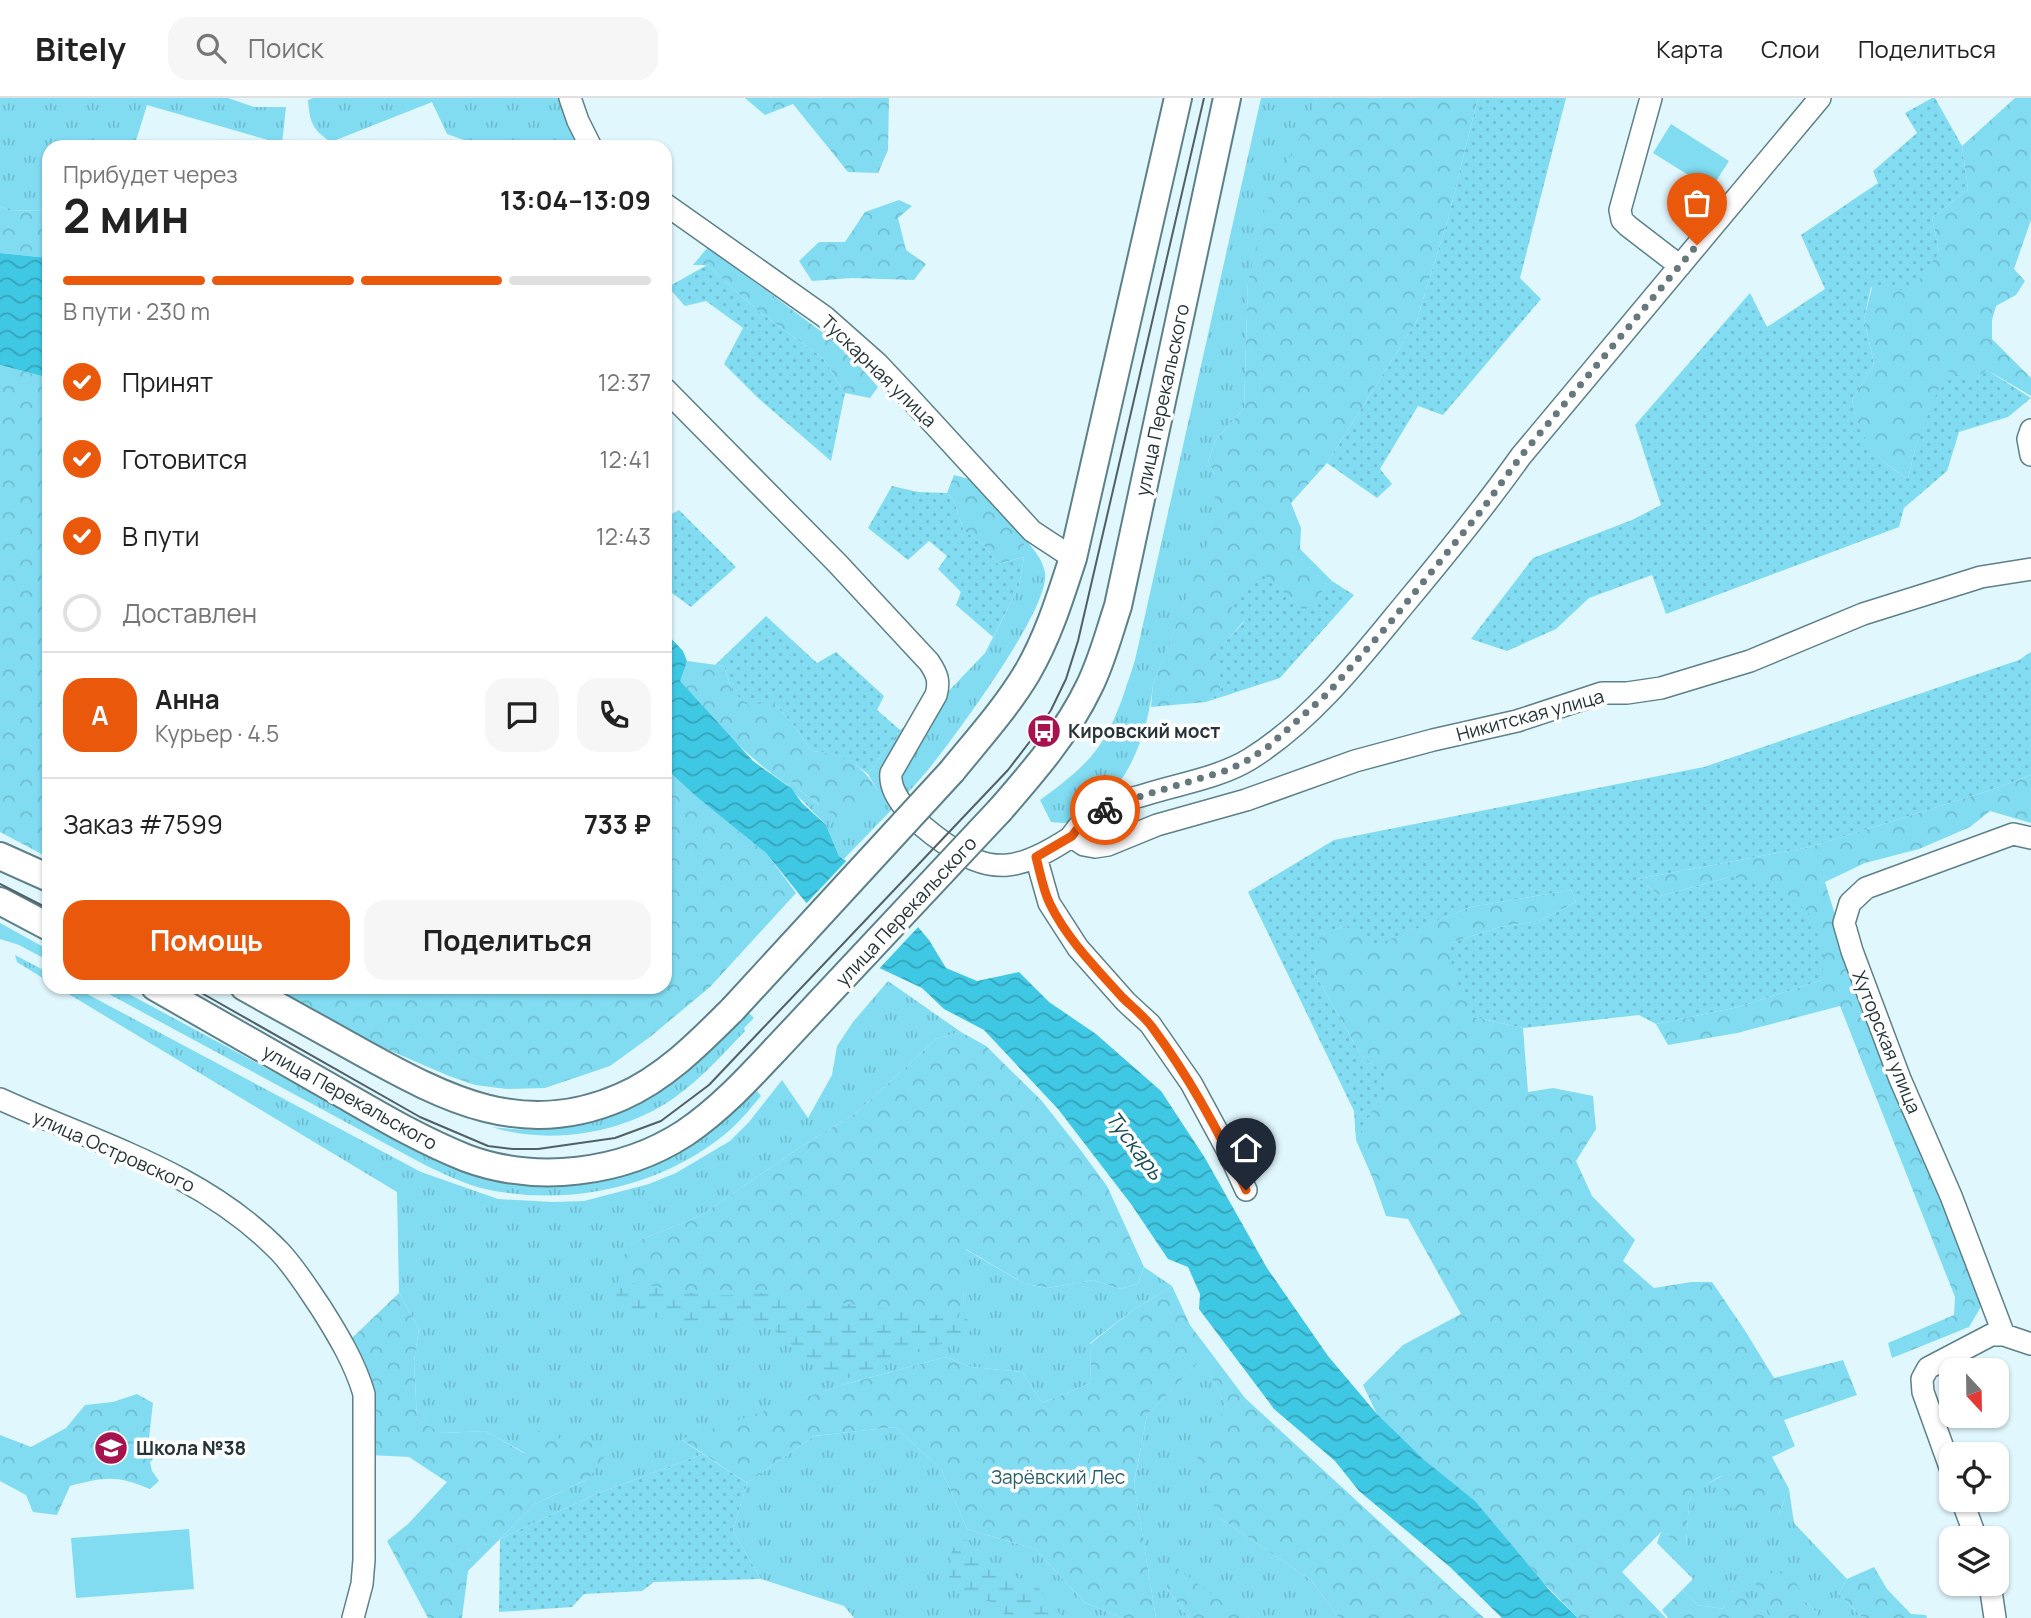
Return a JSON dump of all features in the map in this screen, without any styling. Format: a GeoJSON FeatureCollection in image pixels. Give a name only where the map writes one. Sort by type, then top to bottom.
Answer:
{"type":"FeatureCollection","features":[{"type":"Feature","properties":{"kind":"main road"},"geometry":{"type":"LineString","coordinates":[[257,994],[418,1084],[458,1101],[526,1116],[565,1114],[622,1097],[677,1062],[733,1009],[952,771],[992,723],[1026,675],[1055,613],[1073,558],[1178,98]]}},
{"type":"Feature","properties":{"kind":"main road","name":"улица Перекальского"},"geometry":{"type":"LineString","coordinates":[[167,994],[419,1138],[468,1159],[503,1169],[563,1172],[602,1167],[659,1147],[709,1115],[775,1051],[1000,810],[1038,766],[1072,720],[1090,687],[1118,606],[1227,98]]}},
{"type":"Feature","properties":{"kind":"main road"},"geometry":{"type":"LineString","coordinates":[[0,856],[42,875]]}},
{"type":"Feature","properties":{"kind":"main road"},"geometry":{"type":"LineString","coordinates":[[0,901],[42,922]]}},
{"type":"Feature","properties":{"kind":"street"},"geometry":{"type":"LineString","coordinates":[[570,98],[588,140]]}},
{"type":"Feature","properties":{"kind":"street"},"geometry":{"type":"LineString","coordinates":[[1651,98],[1620,210],[1622,220],[1628,226],[1680,266]]}},
{"type":"Feature","properties":{"kind":"street"},"geometry":{"type":"LineString","coordinates":[[672,395],[837,563],[929,662],[937,675],[939,685],[936,695],[891,773],[890,782],[895,795],[922,825],[944,843],[982,865],[1014,865],[1036,857],[1072,836],[1082,823],[1118,803],[1228,770],[1248,760],[1269,746],[1328,693],[1389,624],[1481,511],[1521,456],[1820,98]]}},
{"type":"Feature","properties":{"kind":"street","name":"Тускарная улица"},"geometry":{"type":"LineString","coordinates":[[672,209],[825,317],[892,379],[1032,531],[1073,558]]}},
{"type":"Feature","properties":{"kind":"street"},"geometry":{"type":"LineString","coordinates":[[2031,430],[2028,439],[2031,455]]}},
{"type":"Feature","properties":{"kind":"street","name":"Никитская улица"},"geometry":{"type":"LineString","coordinates":[[1072,836],[1084,845],[1108,845],[1157,825],[1246,800],[1355,761],[1433,740],[1517,722],[1602,693],[1627,693],[1661,688],[1750,661],[1863,614],[1981,577],[2031,569]]}},
{"type":"Feature","properties":{"kind":"street","name":"Хуторская улица"},"geometry":{"type":"LineString","coordinates":[[1998,1335],[1951,1196],[1900,1079],[1864,986],[1844,923],[1850,903],[1866,888],[2013,834],[2031,838]]}},
{"type":"Feature","properties":{"kind":"street"},"geometry":{"type":"LineString","coordinates":[[1036,857],[1049,903],[1078,948],[1157,1034],[1191,1083],[1246,1190]]}},
{"type":"Feature","properties":{"kind":"street","name":"улица Островского"},"geometry":{"type":"LineString","coordinates":[[0,1099],[173,1173],[213,1197],[281,1253],[306,1286],[348,1354],[359,1375],[364,1394],[364,1560],[362,1584],[353,1618]]}},
{"type":"Feature","properties":{"kind":"street"},"geometry":{"type":"LineString","coordinates":[[1941,1442],[1923,1392],[1923,1379],[1928,1368],[1998,1335],[2031,1344]]}},
{"type":"Feature","properties":{"kind":"street"},"geometry":{"type":"LineString","coordinates":[[1992,1596],[1995,1618]]}},
{"type":"Feature","properties":{"kind":"green space"},"geometry":{"type":"Polygon","coordinates":[[[0,98],[228,98],[254,107],[286,107],[282,140],[268,140],[147,105],[136,140],[42,140],[42,211],[8,210],[0,206],[0,98]]]}},
{"type":"Feature","properties":{"kind":"green space"},"geometry":{"type":"Polygon","coordinates":[[[561,98],[576,140],[464,140],[447,134],[432,102],[336,140],[329,140],[316,129],[311,120],[308,100],[561,98]]]}},
{"type":"Feature","properties":{"kind":"green space"},"geometry":{"type":"Polygon","coordinates":[[[745,98],[889,98],[888,150],[878,173],[848,172],[793,104],[765,115],[745,98]]]}},
{"type":"Feature","properties":{"kind":"green space"},"geometry":{"type":"Polygon","coordinates":[[[1261,98],[1318,98],[1248,282],[1244,408],[1216,440],[1208,461],[1215,475],[1216,524],[1153,684],[1146,723],[1132,762],[1109,796],[1094,809],[1074,821],[1051,822],[1040,800],[1074,773],[1097,749],[1117,711],[1135,660],[1261,98]]]}},
{"type":"Feature","properties":{"kind":"green space"},"geometry":{"type":"Polygon","coordinates":[[[1318,98],[1478,98],[1448,219],[1416,322],[1327,463],[1291,503],[1301,528],[1300,549],[1332,581],[1305,612],[1261,573],[1244,621],[1215,654],[1221,692],[1206,702],[1151,707],[1153,684],[1215,524],[1215,475],[1208,461],[1216,440],[1244,408],[1248,282],[1267,200],[1318,98]]]}},
{"type":"Feature","properties":{"kind":"green space"},"geometry":{"type":"Polygon","coordinates":[[[1478,98],[1566,98],[1520,278],[1541,299],[1443,415],[1418,406],[1380,469],[1392,484],[1377,498],[1327,463],[1416,322],[1448,219],[1478,98]]]}},
{"type":"Feature","properties":{"kind":"green space"},"geometry":{"type":"Polygon","coordinates":[[[1935,98],[1962,146],[1968,189],[1932,218],[1939,252],[1912,291],[1871,287],[1864,319],[1874,364],[1852,400],[1856,415],[1870,447],[1885,463],[1908,479],[1916,445],[1946,370],[1972,382],[1987,370],[2031,398],[2008,417],[1959,432],[1947,471],[1904,508],[1899,527],[1666,614],[1652,575],[1589,598],[1556,629],[1507,651],[1471,639],[1533,558],[1632,520],[1661,505],[1635,425],[1750,293],[1767,327],[1825,289],[1801,235],[1878,183],[1873,171],[1917,133],[1905,113],[1935,98]]]}},
{"type":"Feature","properties":{"kind":"green space"},"geometry":{"type":"Polygon","coordinates":[[[2015,98],[2031,98],[2031,220],[2014,269],[2025,281],[2016,295],[1996,306],[1992,320],[1992,339],[2031,378],[2031,396],[1987,370],[1928,420],[1916,445],[1908,479],[1870,447],[1860,428],[1852,400],[1874,364],[1864,319],[1872,287],[1939,252],[1932,218],[1968,189],[1962,146],[2015,98]]]}},
{"type":"Feature","properties":{"kind":"green space"},"geometry":{"type":"Polygon","coordinates":[[[1671,124],[1729,161],[1711,189],[1653,153],[1671,124]]]}},
{"type":"Feature","properties":{"kind":"green space"},"geometry":{"type":"Polygon","coordinates":[[[899,200],[912,206],[898,218],[906,250],[926,264],[914,280],[852,278],[812,281],[799,261],[819,242],[845,242],[865,212],[899,200]]]}},
{"type":"Feature","properties":{"kind":"green space"},"geometry":{"type":"Polygon","coordinates":[[[0,206],[8,210],[42,211],[42,257],[0,253],[0,206]]]}},
{"type":"Feature","properties":{"kind":"green space"},"geometry":{"type":"Polygon","coordinates":[[[708,247],[852,357],[878,387],[870,398],[845,393],[823,358],[758,311],[707,265],[693,265],[708,247]]]}},
{"type":"Feature","properties":{"kind":"green space"},"geometry":{"type":"Polygon","coordinates":[[[707,265],[758,311],[823,358],[845,393],[831,461],[758,398],[724,364],[743,328],[706,301],[685,306],[672,291],[672,285],[707,265]]]}},
{"type":"Feature","properties":{"kind":"green space"},"geometry":{"type":"Polygon","coordinates":[[[0,365],[42,376],[42,854],[0,832],[0,365]]]}},
{"type":"Feature","properties":{"kind":"green space"},"geometry":{"type":"Polygon","coordinates":[[[954,475],[969,479],[1004,513],[1024,537],[1024,557],[998,564],[982,543],[964,531],[954,501],[947,493],[954,475]]]}},
{"type":"Feature","properties":{"kind":"green space"},"geometry":{"type":"Polygon","coordinates":[[[892,486],[918,492],[947,493],[954,501],[964,531],[982,543],[998,564],[1024,557],[1019,587],[993,637],[956,605],[961,592],[938,569],[947,556],[929,541],[908,560],[868,528],[892,486]]]}},
{"type":"Feature","properties":{"kind":"green space"},"geometry":{"type":"Polygon","coordinates":[[[679,510],[736,567],[691,607],[672,593],[672,514],[679,510]]]}},
{"type":"Feature","properties":{"kind":"green space"},"geometry":{"type":"Polygon","coordinates":[[[1024,537],[1040,558],[1045,573],[1043,590],[1018,641],[980,700],[932,765],[844,859],[839,856],[826,825],[787,785],[793,782],[819,805],[878,791],[868,774],[900,730],[940,700],[985,653],[1019,587],[1024,537]]]}},
{"type":"Feature","properties":{"kind":"green space"},"geometry":{"type":"Polygon","coordinates":[[[1261,572],[1304,611],[1332,581],[1354,595],[1280,678],[1206,702],[1221,692],[1214,654],[1244,622],[1231,609],[1261,572]]]}},
{"type":"Feature","properties":{"kind":"green space"},"geometry":{"type":"Polygon","coordinates":[[[766,616],[817,663],[836,652],[884,696],[877,710],[900,730],[868,774],[842,758],[812,751],[771,700],[750,707],[732,691],[724,666],[715,665],[766,616]]]}},
{"type":"Feature","properties":{"kind":"green space"},"geometry":{"type":"Polygon","coordinates":[[[2031,652],[2031,775],[1810,847],[1638,879],[1660,896],[1730,877],[1776,884],[1808,912],[1824,950],[1822,980],[1738,1007],[1656,1024],[1639,1015],[1523,1028],[1474,1017],[1452,972],[1450,943],[1500,927],[1539,921],[1576,902],[1571,890],[1471,907],[1373,946],[1345,926],[1320,935],[1315,974],[1361,1055],[1390,1078],[1356,1140],[1354,1111],[1248,892],[1334,840],[1704,767],[2019,660],[2031,652]]]}},
{"type":"Feature","properties":{"kind":"green space"},"geometry":{"type":"Polygon","coordinates":[[[687,661],[724,666],[732,691],[771,700],[812,751],[834,755],[851,762],[859,767],[878,791],[865,808],[839,820],[793,782],[787,785],[757,762],[730,736],[679,680],[687,661]]]}},
{"type":"Feature","properties":{"kind":"green space"},"geometry":{"type":"Polygon","coordinates":[[[672,774],[766,853],[796,893],[710,987],[610,1066],[545,1088],[507,1089],[475,1085],[370,1042],[286,994],[672,994],[672,774]]]}},
{"type":"Feature","properties":{"kind":"green space"},"geometry":{"type":"Polygon","coordinates":[[[2031,775],[2031,823],[1990,811],[1970,827],[1919,849],[1865,863],[1825,882],[1854,977],[1986,1298],[1969,1327],[1892,1358],[1888,1343],[1954,1315],[1955,1297],[1840,1006],[1737,1033],[1668,1045],[1656,1024],[1738,1007],[1822,980],[1730,877],[1660,896],[1638,879],[1810,847],[2031,775]]]}},
{"type":"Feature","properties":{"kind":"green space"},"geometry":{"type":"Polygon","coordinates":[[[1571,890],[1576,902],[1539,921],[1500,927],[1450,943],[1474,1017],[1523,1028],[1528,1092],[1553,1088],[1593,1096],[1596,1129],[1576,1161],[1592,1196],[1635,1240],[1623,1261],[1654,1288],[1691,1282],[1712,1282],[1774,1378],[1843,1360],[1857,1395],[1784,1420],[1795,1446],[1772,1457],[1789,1489],[1778,1515],[1753,1518],[1728,1506],[1721,1476],[1696,1490],[1689,1501],[1686,1547],[1661,1532],[1622,1572],[1666,1618],[1578,1618],[1377,1414],[1363,1385],[1403,1345],[1461,1314],[1408,1219],[1386,1216],[1356,1140],[1389,1078],[1361,1055],[1315,974],[1319,935],[1345,926],[1374,945],[1471,907],[1571,890]]]}},
{"type":"Feature","properties":{"kind":"green space"},"geometry":{"type":"Polygon","coordinates":[[[0,923],[42,946],[42,957],[19,945],[0,939],[0,923]]]}},
{"type":"Feature","properties":{"kind":"green space"},"geometry":{"type":"Polygon","coordinates":[[[15,955],[42,969],[42,978],[17,962],[15,955]]]}},
{"type":"Feature","properties":{"kind":"green space"},"geometry":{"type":"Polygon","coordinates":[[[888,981],[961,1032],[936,1039],[856,1113],[805,1144],[700,1216],[630,1244],[963,1307],[965,1249],[1025,1284],[1048,1288],[1094,1280],[1120,1289],[1138,1284],[1144,1267],[1172,1286],[1133,1310],[1090,1343],[1091,1383],[1042,1403],[1022,1372],[971,1367],[946,1357],[842,1385],[682,1440],[703,1454],[596,1494],[500,1539],[535,1504],[588,1479],[565,1445],[525,1453],[485,1431],[440,1433],[417,1419],[414,1361],[419,1329],[399,1293],[397,1192],[69,994],[87,994],[421,1172],[498,1199],[553,1202],[584,1201],[649,1184],[676,1173],[730,1141],[749,1122],[782,1080],[808,1118],[832,1075],[837,1046],[853,1022],[888,981]]]}},
{"type":"Feature","properties":{"kind":"green space"},"geometry":{"type":"Polygon","coordinates":[[[109,994],[129,994],[431,1157],[500,1182],[551,1185],[669,1157],[718,1126],[757,1091],[761,1096],[729,1131],[698,1153],[671,1168],[610,1189],[547,1196],[516,1194],[462,1182],[425,1165],[109,994]]]}},
{"type":"Feature","properties":{"kind":"green space"},"geometry":{"type":"Polygon","coordinates":[[[748,1012],[754,1018],[744,1028],[745,1031],[703,1075],[674,1098],[633,1120],[610,1128],[562,1135],[514,1133],[492,1127],[567,1127],[614,1115],[637,1105],[688,1072],[748,1012]]]}},
{"type":"Feature","properties":{"kind":"green space"},"geometry":{"type":"Polygon","coordinates":[[[961,1032],[986,1046],[1041,1100],[1107,1186],[1144,1267],[1138,1284],[1120,1289],[1094,1280],[1048,1288],[1025,1284],[966,1249],[963,1307],[955,1319],[763,1293],[712,1296],[618,1281],[621,1262],[630,1244],[700,1216],[805,1144],[856,1113],[936,1039],[961,1032]]]}},
{"type":"Feature","properties":{"kind":"green space"},"geometry":{"type":"Polygon","coordinates":[[[618,1281],[712,1296],[763,1293],[967,1319],[973,1326],[968,1334],[837,1382],[769,1326],[674,1322],[631,1310],[617,1300],[618,1281]]]}},
{"type":"Feature","properties":{"kind":"green space","name":"Зарёвский Лес"},"geometry":{"type":"Polygon","coordinates":[[[1172,1286],[1190,1325],[1245,1398],[1484,1618],[1339,1618],[1311,1580],[1218,1517],[1193,1444],[1227,1409],[1202,1358],[1147,1415],[1134,1483],[1156,1618],[1123,1618],[1085,1603],[1035,1549],[967,1529],[941,1469],[895,1427],[814,1436],[747,1483],[681,1439],[842,1385],[946,1357],[971,1367],[1022,1372],[1042,1403],[1091,1383],[1090,1344],[1133,1310],[1172,1286]]]}},
{"type":"Feature","properties":{"kind":"green space"},"geometry":{"type":"Polygon","coordinates":[[[399,1293],[419,1329],[414,1361],[417,1419],[441,1433],[485,1431],[524,1453],[533,1433],[549,1427],[565,1445],[583,1439],[608,1452],[588,1479],[535,1504],[468,1571],[462,1618],[428,1618],[387,1541],[408,1524],[447,1482],[409,1457],[370,1455],[368,1379],[352,1338],[399,1293]]]}},
{"type":"Feature","properties":{"kind":"green space"},"geometry":{"type":"Polygon","coordinates":[[[1202,1357],[1227,1409],[1218,1517],[1311,1580],[1339,1618],[1250,1618],[1166,1587],[1189,1618],[1156,1618],[1134,1484],[1147,1415],[1202,1357]]]}},
{"type":"Feature","properties":{"kind":"green space"},"geometry":{"type":"Polygon","coordinates":[[[137,1394],[153,1403],[149,1438],[165,1446],[150,1462],[159,1481],[150,1489],[128,1481],[110,1479],[70,1486],[57,1515],[33,1512],[26,1495],[0,1481],[0,1435],[31,1447],[66,1428],[85,1405],[113,1402],[137,1394]]]}},
{"type":"Feature","properties":{"kind":"green space"},"geometry":{"type":"Polygon","coordinates":[[[895,1427],[941,1469],[967,1529],[1035,1549],[1085,1603],[1123,1618],[854,1618],[844,1606],[761,1579],[733,1531],[747,1483],[814,1436],[895,1427]]]}},
{"type":"Feature","properties":{"kind":"green space"},"geometry":{"type":"Polygon","coordinates":[[[703,1454],[747,1483],[733,1531],[761,1579],[654,1582],[642,1591],[584,1594],[572,1607],[499,1612],[500,1539],[596,1494],[703,1454]]]}},
{"type":"Feature","properties":{"kind":"green space"},"geometry":{"type":"Polygon","coordinates":[[[1722,1476],[1778,1515],[1789,1489],[1794,1523],[1847,1579],[1839,1594],[1863,1618],[1818,1618],[1818,1614],[1804,1600],[1754,1579],[1772,1618],[1728,1588],[1724,1609],[1698,1605],[1682,1590],[1693,1579],[1657,1543],[1661,1532],[1686,1546],[1689,1501],[1695,1490],[1722,1476]]]}},
{"type":"Feature","properties":{"kind":"green space"},"geometry":{"type":"Polygon","coordinates":[[[189,1529],[194,1589],[76,1598],[71,1538],[189,1529]]]}},
{"type":"Feature","properties":{"kind":"green space"},"geometry":{"type":"Polygon","coordinates":[[[964,1539],[997,1567],[1037,1586],[1063,1618],[1006,1618],[1000,1604],[957,1593],[949,1579],[952,1549],[964,1539]]]}},
{"type":"Feature","properties":{"kind":"green space"},"geometry":{"type":"Polygon","coordinates":[[[1874,1567],[1887,1589],[1911,1614],[1926,1615],[1927,1618],[1863,1618],[1839,1594],[1847,1579],[1874,1567]]]}},
{"type":"Feature","properties":{"kind":"green space"},"geometry":{"type":"Polygon","coordinates":[[[1177,1568],[1234,1611],[1250,1618],[1189,1618],[1166,1587],[1177,1568]]]}},
{"type":"Feature","properties":{"kind":"green space"},"geometry":{"type":"Polygon","coordinates":[[[1760,1570],[1791,1572],[1804,1600],[1818,1614],[1818,1618],[1668,1618],[1662,1610],[1682,1590],[1698,1605],[1724,1609],[1727,1587],[1771,1617],[1754,1580],[1760,1570]]]}},
{"type":"Feature","properties":{"kind":"water"},"geometry":{"type":"Polygon","coordinates":[[[0,253],[42,257],[42,376],[0,365],[0,253]]]}},
{"type":"Feature","properties":{"kind":"water","name":"Тускарь"},"geometry":{"type":"Polygon","coordinates":[[[672,639],[683,651],[687,661],[680,681],[753,761],[792,789],[802,803],[826,825],[839,856],[885,888],[929,940],[946,968],[977,981],[1019,972],[1049,1002],[1096,1034],[1161,1091],[1205,1158],[1267,1268],[1328,1356],[1377,1414],[1423,1459],[1475,1501],[1551,1592],[1578,1618],[1502,1618],[1450,1567],[1359,1491],[1335,1461],[1274,1409],[1199,1309],[1200,1294],[1188,1267],[1168,1259],[1131,1204],[1058,1109],[984,1030],[944,1009],[922,988],[873,965],[829,931],[766,853],[672,774],[672,639]]]}},
{"type":"Feature","properties":{"kind":"pier"},"geometry":{"type":"Polygon","coordinates":[[[849,858],[888,886],[921,924],[877,971],[827,933],[804,906],[849,858]]]}},
{"type":"Feature","properties":{"kind":"tram line"},"geometry":{"type":"LineString","coordinates":[[203,994],[420,1117],[488,1146],[538,1149],[615,1138],[661,1121],[709,1085],[1008,770],[1051,710],[1066,679],[1078,641],[1204,98]]}},
{"type":"Feature","properties":{"kind":"tram line"},"geometry":{"type":"LineString","coordinates":[[0,884],[42,905]]}},
{"type":"Feature","properties":{"kind":"way so far"},"geometry":{"type":"LineString","coordinates":[[1105,810],[1118,803],[1228,770],[1248,760],[1269,746],[1328,693],[1389,624],[1481,511],[1521,456],[1697,245]]}},
{"type":"Feature","properties":{"kind":"place","name":"Кировский мост"},"geometry":{"type":"Point","coordinates":[1044,731]}},
{"type":"Feature","properties":{"kind":"place","name":"Школа №38"},"geometry":{"type":"Point","coordinates":[111,1448]}},
{"type":"Feature","properties":{"kind":"route"},"geometry":{"type":"LineString","coordinates":[[1105,810],[1082,823],[1072,836],[1036,857],[1049,903],[1078,948],[1126,1002],[1150,1024],[1191,1083],[1246,1190]]}}]}
